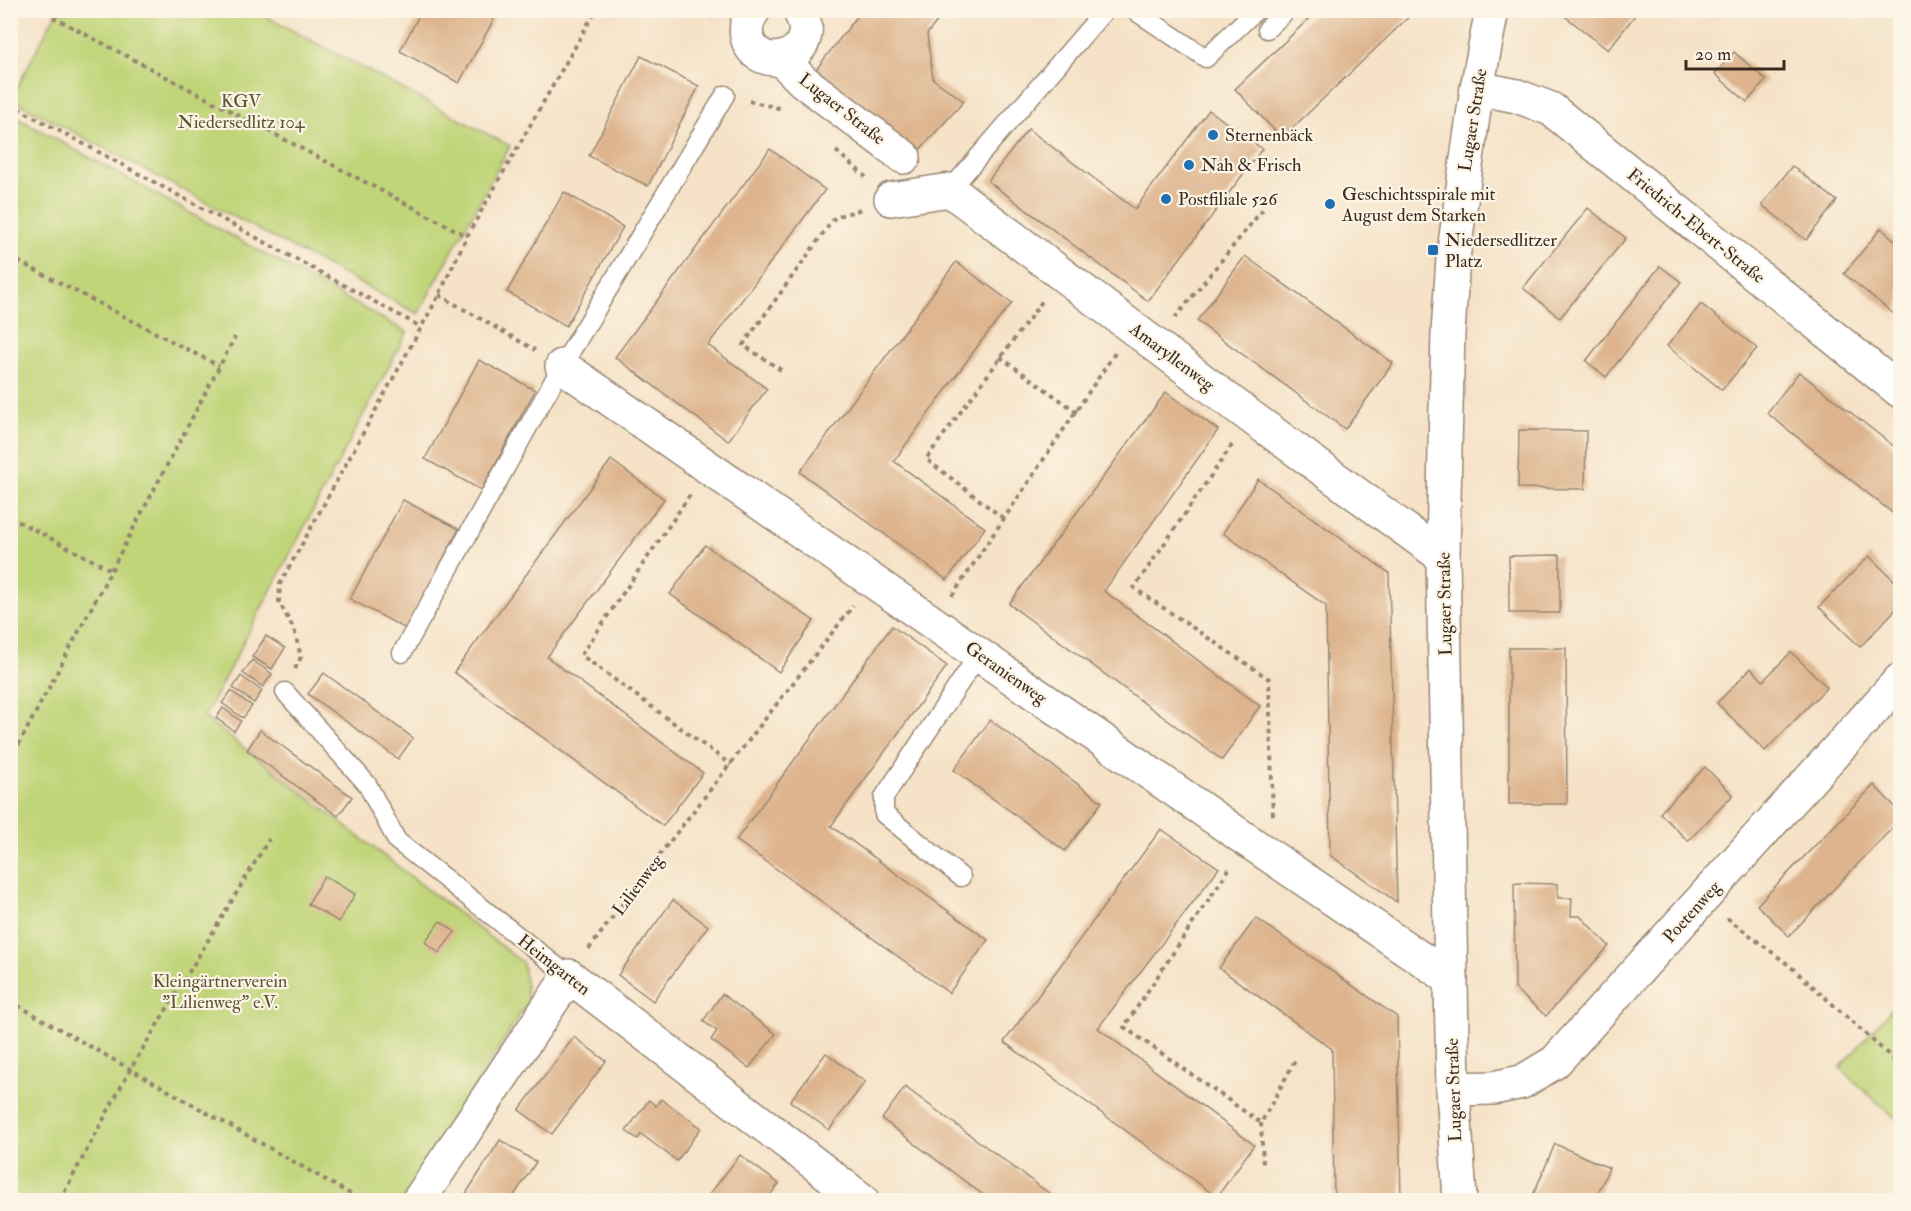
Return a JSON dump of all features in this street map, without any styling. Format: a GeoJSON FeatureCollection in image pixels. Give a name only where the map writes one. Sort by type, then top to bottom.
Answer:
{"type":"FeatureCollection","features":[{"type":"Feature","properties":{"kind":"street","name":"Lugaer Straße"},"geometry":{"type":"LineString","coordinates":[[754,10],[747,24],[749,43],[762,56],[772,59],[791,56],[804,40],[805,20],[799,10]]}},
{"type":"Feature","properties":{"kind":"street","name":"Lugaer Straße"},"geometry":{"type":"LineString","coordinates":[[1460,1200],[1453,1089],[1443,557],[1448,344],[1453,258],[1477,88],[1492,10]]}},
{"type":"Feature","properties":{"kind":"street","name":"Lugaer Straße"},"geometry":{"type":"LineString","coordinates":[[781,59],[803,81],[904,157]]}},
{"type":"Feature","properties":{"kind":"street","name":"Friedrich-Ebert-Straße"},"geometry":{"type":"LineString","coordinates":[[1477,88],[1517,96],[1551,109],[1900,391]]}},
{"type":"Feature","properties":{"kind":"street"},"geometry":{"type":"LineString","coordinates":[[891,199],[950,190]]}},
{"type":"Feature","properties":{"kind":"street","name":"Amaryllenweg"},"geometry":{"type":"LineString","coordinates":[[950,190],[1251,417],[1443,557]]}},
{"type":"Feature","properties":{"kind":"street","name":"Geranienweg"},"geometry":{"type":"LineString","coordinates":[[562,366],[1451,979]]}},
{"type":"Feature","properties":{"kind":"street","name":"Poetenweg"},"geometry":{"type":"LineString","coordinates":[[1453,1089],[1493,1088],[1522,1082],[1556,1062],[1900,680]]}},
{"type":"Feature","properties":{"kind":"street"},"geometry":{"type":"LineString","coordinates":[[418,1200],[568,976]]}},
{"type":"Feature","properties":{"kind":"street","name":"Heimgarten"},"geometry":{"type":"LineString","coordinates":[[568,976],[862,1200]]}},
{"type":"Feature","properties":{"kind":"lane"},"geometry":{"type":"LineString","coordinates":[[950,190],[1105,10]]}},
{"type":"Feature","properties":{"kind":"lane"},"geometry":{"type":"LineString","coordinates":[[1134,10],[1206,58],[1256,10]]}},
{"type":"Feature","properties":{"kind":"lane"},"geometry":{"type":"LineString","coordinates":[[1268,29],[1287,10]]}},
{"type":"Feature","properties":{"kind":"lane"},"geometry":{"type":"LineString","coordinates":[[402,653],[562,366],[725,95]]}},
{"type":"Feature","properties":{"kind":"lane"},"geometry":{"type":"LineString","coordinates":[[961,877],[884,814],[884,797],[979,654]]}},
{"type":"Feature","properties":{"kind":"lane","name":"Heimgarten"},"geometry":{"type":"LineString","coordinates":[[285,692],[367,784],[397,842],[568,976]]}},
{"type":"Feature","properties":{"kind":"path"},"geometry":{"type":"LineString","coordinates":[[285,692],[301,657],[294,630],[279,602],[280,584],[439,295],[467,237],[596,10]]}},
{"type":"Feature","properties":{"kind":"path"},"geometry":{"type":"LineString","coordinates":[[53,17],[467,237]]}},
{"type":"Feature","properties":{"kind":"path"},"geometry":{"type":"LineString","coordinates":[[725,95],[786,110]]}},
{"type":"Feature","properties":{"kind":"path"},"geometry":{"type":"LineString","coordinates":[[10,104],[421,327]]}},
{"type":"Feature","properties":{"kind":"path"},"geometry":{"type":"LineString","coordinates":[[781,370],[743,345],[835,218],[891,199],[829,144]]}},
{"type":"Feature","properties":{"kind":"path"},"geometry":{"type":"LineString","coordinates":[[934,623],[1077,412],[1143,336],[1263,209]]}},
{"type":"Feature","properties":{"kind":"path"},"geometry":{"type":"LineString","coordinates":[[10,257],[219,366]]}},
{"type":"Feature","properties":{"kind":"path"},"geometry":{"type":"LineString","coordinates":[[1004,518],[926,459],[1061,275]]}},
{"type":"Feature","properties":{"kind":"path"},"geometry":{"type":"LineString","coordinates":[[439,295],[562,366]]}},
{"type":"Feature","properties":{"kind":"path"},"geometry":{"type":"LineString","coordinates":[[10,761],[235,337]]}},
{"type":"Feature","properties":{"kind":"path"},"geometry":{"type":"LineString","coordinates":[[1000,357],[1077,412]]}},
{"type":"Feature","properties":{"kind":"path"},"geometry":{"type":"LineString","coordinates":[[1251,417],[1134,588],[1269,679],[1261,850],[1124,1027],[1261,1124]]}},
{"type":"Feature","properties":{"kind":"path"},"geometry":{"type":"LineString","coordinates":[[709,467],[581,655],[731,765]]}},
{"type":"Feature","properties":{"kind":"path"},"geometry":{"type":"LineString","coordinates":[[10,517],[111,570]]}},
{"type":"Feature","properties":{"kind":"path","name":"Lilienweg"},"geometry":{"type":"LineString","coordinates":[[568,976],[844,616],[874,582]]}},
{"type":"Feature","properties":{"kind":"path"},"geometry":{"type":"LineString","coordinates":[[60,1200],[130,1070],[269,839]]}},
{"type":"Feature","properties":{"kind":"path"},"geometry":{"type":"LineString","coordinates":[[1703,899],[1790,966],[1900,1065]]}},
{"type":"Feature","properties":{"kind":"path"},"geometry":{"type":"LineString","coordinates":[[10,1001],[361,1200]]}},
{"type":"Feature","properties":{"kind":"path"},"geometry":{"type":"LineString","coordinates":[[1263,1164],[1261,1124],[1296,1059]]}},
{"type":"Feature","properties":{"kind":"green space","name":"KGV Niedersedlitz 104"},"geometry":{"type":"Polygon","coordinates":[[[57,11],[256,11],[510,146],[418,314],[11,99],[57,11]]]}},
{"type":"Feature","properties":{"kind":"green space","name":"Kleingärtnerverein \"Lilienweg\" e.V."},"geometry":{"type":"Polygon","coordinates":[[[10,114],[407,332],[204,717],[523,963],[528,1002],[403,1200],[11,1200],[10,114]]]}},
{"type":"Feature","properties":{"kind":"green space"},"geometry":{"type":"Polygon","coordinates":[[[1900,999],[1900,1123],[1840,1068],[1900,999]]]}},
{"type":"Feature","properties":{"kind":"building"},"geometry":{"type":"Polygon","coordinates":[[[422,10],[478,10],[494,19],[459,83],[400,51],[422,10]]]}},
{"type":"Feature","properties":{"kind":"building"},"geometry":{"type":"Polygon","coordinates":[[[862,10],[946,10],[927,34],[933,79],[964,101],[915,155],[811,76],[862,10]]]}},
{"type":"Feature","properties":{"kind":"building"},"geometry":{"type":"Polygon","coordinates":[[[1318,10],[1416,10],[1282,138],[1235,89],[1318,10]]]}},
{"type":"Feature","properties":{"kind":"building"},"geometry":{"type":"Polygon","coordinates":[[[1563,10],[1639,10],[1608,50],[1561,13],[1563,10]]]}},
{"type":"Feature","properties":{"kind":"building"},"geometry":{"type":"Polygon","coordinates":[[[1734,52],[1766,80],[1747,102],[1715,74],[1734,52]]]}},
{"type":"Feature","properties":{"kind":"building"},"geometry":{"type":"Polygon","coordinates":[[[641,56],[699,86],[648,186],[589,156],[641,56]]]}},
{"type":"Feature","properties":{"kind":"building"},"geometry":{"type":"Polygon","coordinates":[[[1209,110],[1262,149],[1148,301],[988,181],[1028,129],[1135,209],[1209,110]]]}},
{"type":"Feature","properties":{"kind":"building"},"geometry":{"type":"Polygon","coordinates":[[[770,149],[825,190],[708,345],[767,389],[728,441],[615,357],[770,149]]]}},
{"type":"Feature","properties":{"kind":"building"},"geometry":{"type":"Polygon","coordinates":[[[1792,166],[1837,201],[1806,240],[1762,205],[1792,166]]]}},
{"type":"Feature","properties":{"kind":"building"},"geometry":{"type":"Polygon","coordinates":[[[564,192],[623,227],[566,326],[507,292],[564,192]]]}},
{"type":"Feature","properties":{"kind":"building"},"geometry":{"type":"Polygon","coordinates":[[[1588,208],[1626,238],[1560,318],[1523,288],[1588,208]]]}},
{"type":"Feature","properties":{"kind":"building"},"geometry":{"type":"Polygon","coordinates":[[[1881,228],[1900,245],[1900,305],[1894,314],[1844,274],[1881,228]]]}},
{"type":"Feature","properties":{"kind":"building"},"geometry":{"type":"Polygon","coordinates":[[[1245,256],[1393,363],[1345,429],[1197,321],[1245,256]]]}},
{"type":"Feature","properties":{"kind":"building"},"geometry":{"type":"Polygon","coordinates":[[[956,262],[1012,303],[982,340],[894,461],[985,528],[947,580],[800,472],[956,262]]]}},
{"type":"Feature","properties":{"kind":"building"},"geometry":{"type":"Polygon","coordinates":[[[1660,266],[1681,282],[1606,377],[1586,361],[1660,266]]]}},
{"type":"Feature","properties":{"kind":"building"},"geometry":{"type":"Polygon","coordinates":[[[1701,304],[1757,348],[1722,390],[1667,346],[1701,304]]]}},
{"type":"Feature","properties":{"kind":"building"},"geometry":{"type":"Polygon","coordinates":[[[479,360],[535,390],[481,490],[425,459],[479,360]]]}},
{"type":"Feature","properties":{"kind":"building"},"geometry":{"type":"Polygon","coordinates":[[[1799,372],[1900,451],[1900,519],[1767,413],[1799,372]]]}},
{"type":"Feature","properties":{"kind":"building"},"geometry":{"type":"Polygon","coordinates":[[[1166,392],[1218,430],[1104,591],[1260,706],[1222,760],[1009,604],[1166,392]]]}},
{"type":"Feature","properties":{"kind":"building"},"geometry":{"type":"Polygon","coordinates":[[[1519,430],[1586,431],[1585,489],[1518,488],[1519,430]]]}},
{"type":"Feature","properties":{"kind":"building"},"geometry":{"type":"Polygon","coordinates":[[[611,460],[664,499],[547,657],[703,773],[663,826],[454,672],[611,460]]]}},
{"type":"Feature","properties":{"kind":"building"},"geometry":{"type":"Polygon","coordinates":[[[1258,479],[1389,573],[1397,902],[1330,855],[1326,606],[1223,533],[1258,479]]]}},
{"type":"Feature","properties":{"kind":"building"},"geometry":{"type":"Polygon","coordinates":[[[403,500],[459,529],[406,629],[350,599],[403,500]]]}},
{"type":"Feature","properties":{"kind":"building"},"geometry":{"type":"Polygon","coordinates":[[[705,545],[814,621],[779,672],[670,594],[705,545]]]}},
{"type":"Feature","properties":{"kind":"building"},"geometry":{"type":"Polygon","coordinates":[[[1560,555],[1560,613],[1509,613],[1509,556],[1560,555]]]}},
{"type":"Feature","properties":{"kind":"building"},"geometry":{"type":"Polygon","coordinates":[[[1869,556],[1900,586],[1900,605],[1860,647],[1819,607],[1869,556]]]}},
{"type":"Feature","properties":{"kind":"building"},"geometry":{"type":"Polygon","coordinates":[[[892,626],[947,666],[831,826],[988,940],[949,993],[736,840],[892,626]]]}},
{"type":"Feature","properties":{"kind":"building"},"geometry":{"type":"Polygon","coordinates":[[[266,636],[285,648],[272,669],[252,657],[266,636]]]}},
{"type":"Feature","properties":{"kind":"building"},"geometry":{"type":"Polygon","coordinates":[[[1509,648],[1566,648],[1567,804],[1509,804],[1509,648]]]}},
{"type":"Feature","properties":{"kind":"building"},"geometry":{"type":"Polygon","coordinates":[[[1791,652],[1827,687],[1765,751],[1717,703],[1751,668],[1763,681],[1791,652]]]}},
{"type":"Feature","properties":{"kind":"building"},"geometry":{"type":"Polygon","coordinates":[[[252,660],[272,674],[263,687],[243,673],[252,660]]]}},
{"type":"Feature","properties":{"kind":"building"},"geometry":{"type":"Polygon","coordinates":[[[324,673],[413,738],[398,759],[308,694],[324,673]]]}},
{"type":"Feature","properties":{"kind":"building"},"geometry":{"type":"Polygon","coordinates":[[[241,676],[262,691],[254,703],[233,688],[241,676]]]}},
{"type":"Feature","properties":{"kind":"building"},"geometry":{"type":"Polygon","coordinates":[[[231,691],[252,706],[243,718],[222,703],[231,691]]]}},
{"type":"Feature","properties":{"kind":"building"},"geometry":{"type":"Polygon","coordinates":[[[223,708],[241,721],[234,731],[216,718],[223,708]]]}},
{"type":"Feature","properties":{"kind":"building"},"geometry":{"type":"Polygon","coordinates":[[[990,720],[1102,802],[1065,851],[954,770],[990,720]]]}},
{"type":"Feature","properties":{"kind":"building"},"geometry":{"type":"Polygon","coordinates":[[[260,730],[352,797],[338,816],[247,750],[260,730]]]}},
{"type":"Feature","properties":{"kind":"building"},"geometry":{"type":"Polygon","coordinates":[[[1705,767],[1733,795],[1688,841],[1660,813],[1705,767]]]}},
{"type":"Feature","properties":{"kind":"building"},"geometry":{"type":"Polygon","coordinates":[[[1874,785],[1900,812],[1900,820],[1789,936],[1757,905],[1874,785]]]}},
{"type":"Feature","properties":{"kind":"building"},"geometry":{"type":"Polygon","coordinates":[[[1161,829],[1219,868],[1098,1028],[1254,1145],[1217,1197],[1004,1042],[1161,829]]]}},
{"type":"Feature","properties":{"kind":"building"},"geometry":{"type":"Polygon","coordinates":[[[324,876],[355,894],[339,922],[308,904],[324,876]]]}},
{"type":"Feature","properties":{"kind":"building"},"geometry":{"type":"Polygon","coordinates":[[[1514,883],[1557,884],[1558,898],[1572,898],[1571,916],[1580,916],[1609,946],[1546,1016],[1515,989],[1514,883]]]}},
{"type":"Feature","properties":{"kind":"building"},"geometry":{"type":"Polygon","coordinates":[[[673,900],[708,926],[653,1001],[618,975],[673,900]]]}},
{"type":"Feature","properties":{"kind":"building"},"geometry":{"type":"Polygon","coordinates":[[[1256,918],[1397,1017],[1401,1200],[1334,1200],[1332,1049],[1219,968],[1256,918]]]}},
{"type":"Feature","properties":{"kind":"building"},"geometry":{"type":"Polygon","coordinates":[[[440,921],[455,932],[439,953],[425,942],[440,921]]]}},
{"type":"Feature","properties":{"kind":"building"},"geometry":{"type":"Polygon","coordinates":[[[722,994],[776,1034],[749,1068],[711,1040],[717,1031],[703,1021],[722,994]]]}},
{"type":"Feature","properties":{"kind":"building"},"geometry":{"type":"Polygon","coordinates":[[[574,1037],[606,1061],[552,1134],[519,1110],[574,1037]]]}},
{"type":"Feature","properties":{"kind":"building"},"geometry":{"type":"Polygon","coordinates":[[[826,1053],[865,1082],[829,1130],[790,1101],[826,1053]]]}},
{"type":"Feature","properties":{"kind":"building"},"geometry":{"type":"Polygon","coordinates":[[[905,1087],[1058,1200],[990,1200],[882,1119],[905,1087]]]}},
{"type":"Feature","properties":{"kind":"building"},"geometry":{"type":"Polygon","coordinates":[[[661,1099],[701,1128],[677,1161],[641,1134],[638,1139],[626,1131],[649,1100],[656,1106],[661,1099]]]}},
{"type":"Feature","properties":{"kind":"building"},"geometry":{"type":"Polygon","coordinates":[[[500,1140],[536,1162],[511,1200],[462,1200],[500,1140]]]}},
{"type":"Feature","properties":{"kind":"building"},"geometry":{"type":"Polygon","coordinates":[[[1555,1144],[1609,1168],[1595,1200],[1531,1200],[1555,1144]]]}},
{"type":"Feature","properties":{"kind":"building"},"geometry":{"type":"Polygon","coordinates":[[[740,1155],[779,1184],[766,1200],[705,1200],[740,1155]]]}},
{"type":"Feature","properties":{"kind":"place","name":"Sternenbäck"},"geometry":{"type":"Point","coordinates":[1213,135]}},
{"type":"Feature","properties":{"kind":"place","name":"Nah & Frisch"},"geometry":{"type":"Point","coordinates":[1189,165]}},
{"type":"Feature","properties":{"kind":"place","name":"Postfiliale 526"},"geometry":{"type":"Point","coordinates":[1166,199]}},
{"type":"Feature","properties":{"kind":"place","name":"Geschichtsspirale mit August dem Starken"},"geometry":{"type":"Point","coordinates":[1330,204]}},
{"type":"Feature","properties":{"kind":"place","name":"Niedersedlitzer Platz"},"geometry":{"type":"Point","coordinates":[1433,250]}}]}
